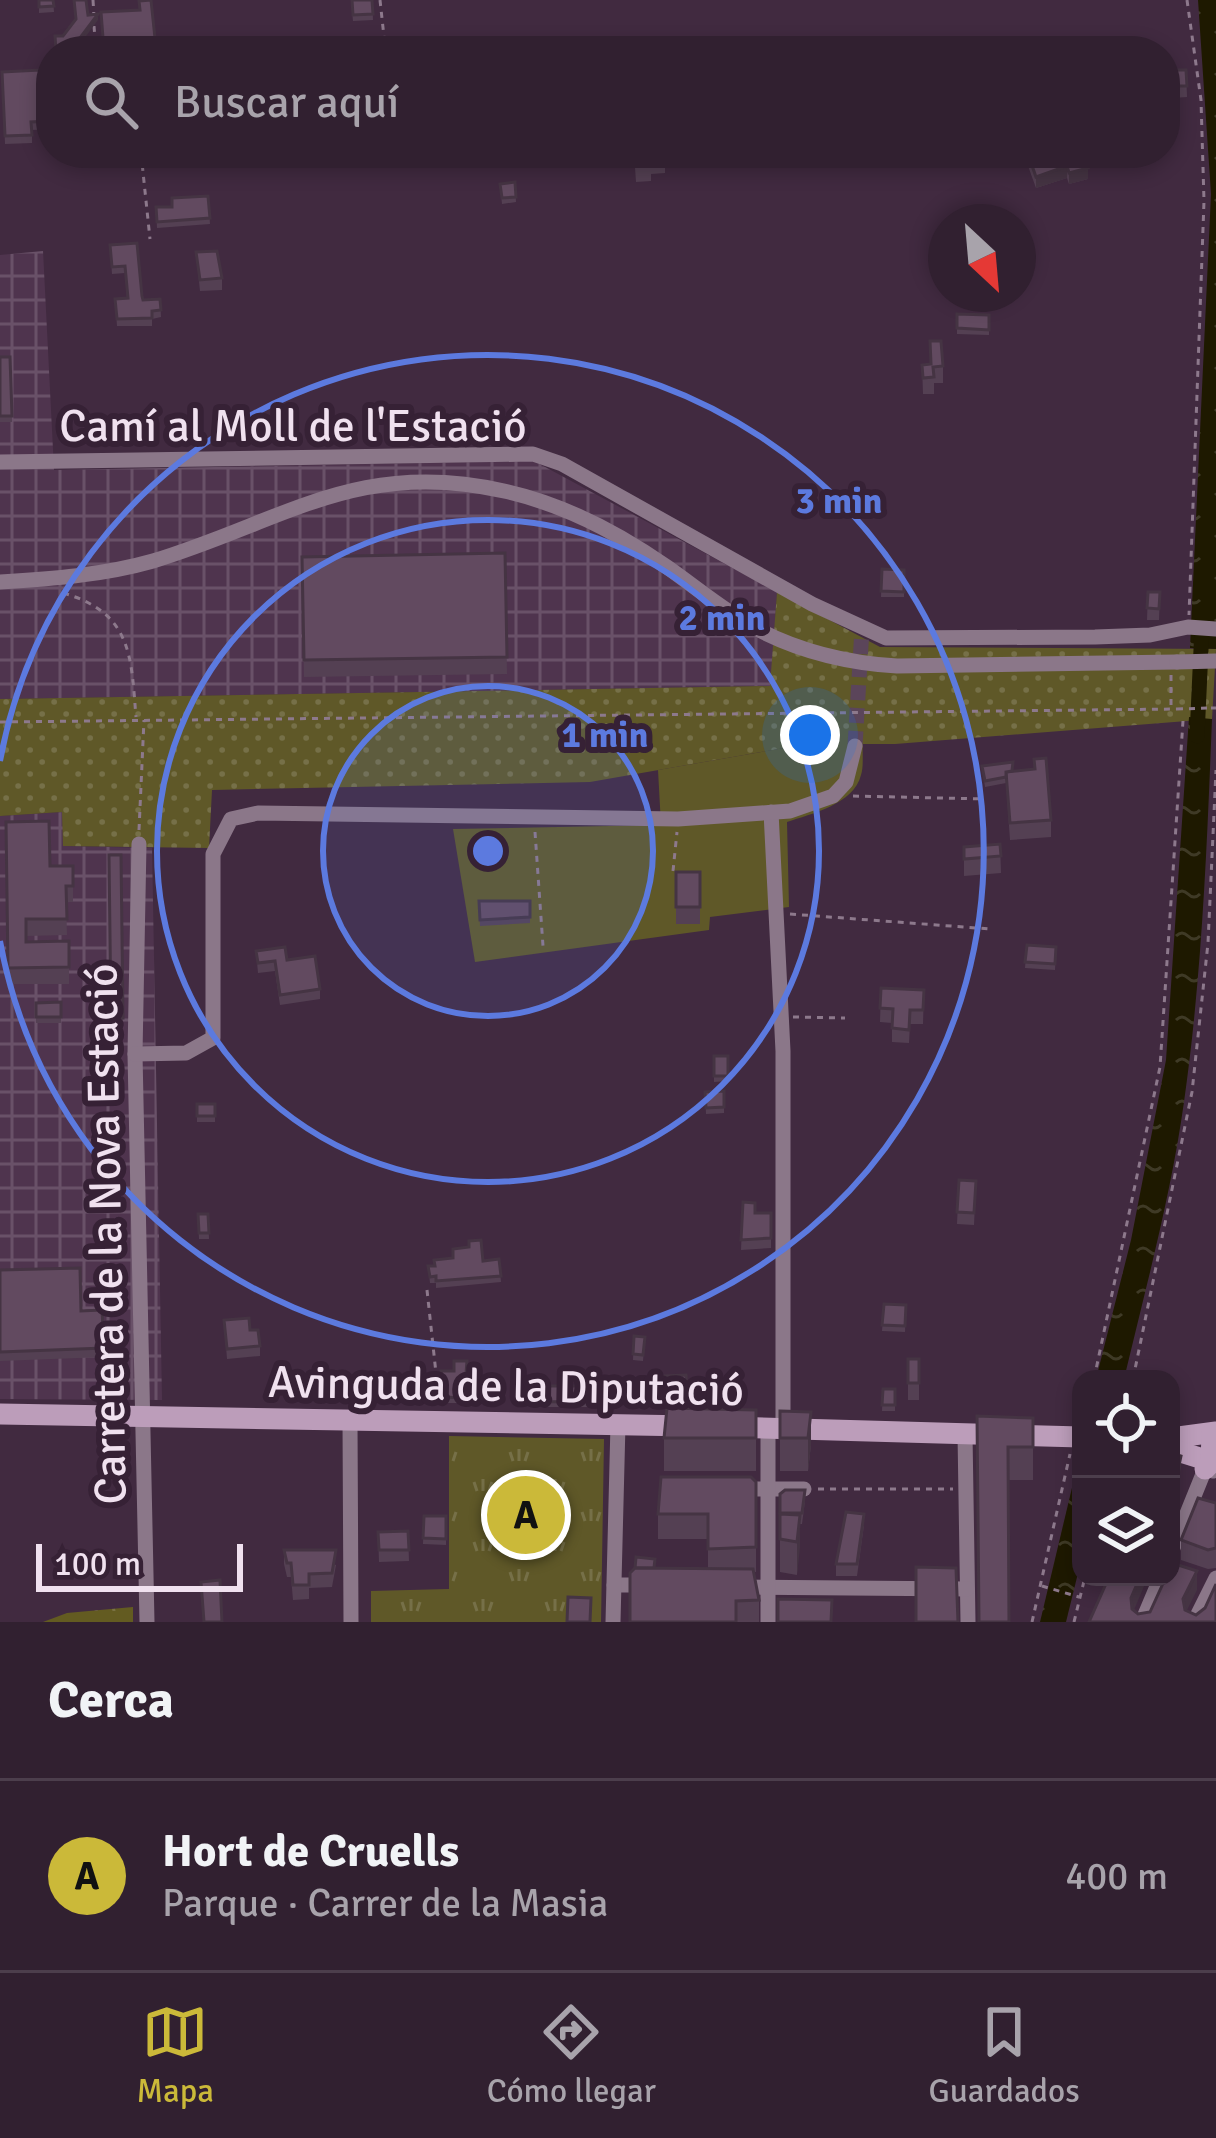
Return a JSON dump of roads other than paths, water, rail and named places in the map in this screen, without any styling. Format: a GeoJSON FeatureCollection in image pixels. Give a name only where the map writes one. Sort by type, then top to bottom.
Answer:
{"type":"FeatureCollection","features":[{"type":"Feature","properties":{"kind":"street","name":"Camí al Moll de l'Estació"},"geometry":{"type":"LineString","coordinates":[[0,462],[533,454],[562,464],[812,604],[886,638],[1095,638],[1188,627],[1216,629]]}},
{"type":"Feature","properties":{"kind":"street"},"geometry":{"type":"LineString","coordinates":[[0,582],[48,580],[154,560],[317,498],[417,481],[454,483],[501,490],[590,521],[627,540],[756,629],[821,655],[897,666],[1216,662]]}},
{"type":"Feature","properties":{"kind":"street"},"geometry":{"type":"LineString","coordinates":[[135,1054],[186,1053],[213,1038],[213,854],[231,819],[257,813],[678,819],[790,811],[833,796],[846,782],[855,746]]}},
{"type":"Feature","properties":{"kind":"street"},"geometry":{"type":"LineString","coordinates":[[768,1622],[768,1489],[776,1428],[785,1196],[771,812]]}},
{"type":"Feature","properties":{"kind":"street","name":"Carretera de la Nova Estació"},"geometry":{"type":"LineString","coordinates":[[139,844],[135,1054],[147,1622]]}},
{"type":"Feature","properties":{"kind":"street","name":"Avinguda de la Diputació"},"geometry":{"type":"LineString","coordinates":[[0,1414],[1072,1437]]}},
{"type":"Feature","properties":{"kind":"street"},"geometry":{"type":"LineString","coordinates":[[350,1420],[351,1622]]}},
{"type":"Feature","properties":{"kind":"street"},"geometry":{"type":"LineString","coordinates":[[613,1622],[618,1424]]}},
{"type":"Feature","properties":{"kind":"street"},"geometry":{"type":"LineString","coordinates":[[1180,1532],[1210,1463],[1209,1433]]}},
{"type":"Feature","properties":{"kind":"street"},"geometry":{"type":"LineString","coordinates":[[965,1434],[968,1622]]}},
{"type":"Feature","properties":{"kind":"street"},"geometry":{"type":"LineString","coordinates":[[1180,1453],[1208,1467]]}},
{"type":"Feature","properties":{"kind":"street"},"geometry":{"type":"LineString","coordinates":[[725,1489],[804,1489]]}},
{"type":"Feature","properties":{"kind":"street"},"geometry":{"type":"LineString","coordinates":[[1192,1576],[1215,1581],[1194,1622]]}},
{"type":"Feature","properties":{"kind":"street"},"geometry":{"type":"LineString","coordinates":[[614,1585],[658,1586]]}},
{"type":"Feature","properties":{"kind":"street"},"geometry":{"type":"LineString","coordinates":[[1142,1622],[1157,1586]]}},
{"type":"Feature","properties":{"kind":"street"},"geometry":{"type":"LineString","coordinates":[[724,1587],[967,1588]]}},
{"type":"Feature","properties":{"kind":"water"},"geometry":{"type":"Polygon","coordinates":[[[1198,0],[1216,0],[1216,649],[1190,648],[1211,194],[1198,0]]]}},
{"type":"Feature","properties":{"kind":"water"},"geometry":{"type":"Polygon","coordinates":[[[1189,717],[1212,719],[1199,959],[1184,1102],[1126,1370],[1098,1370],[1131,1240],[1166,1060],[1189,717]]]}},
{"type":"Feature","properties":{"kind":"water"},"geometry":{"type":"Polygon","coordinates":[[[1072,1488],[1075,1586],[1066,1622],[1040,1622],[1072,1488]]]}},
{"type":"Feature","properties":{"kind":"waterway"},"geometry":{"type":"LineString","coordinates":[[1197,736],[1202,628]]}},
{"type":"Feature","properties":{"kind":"tunnel"},"geometry":{"type":"LineString","coordinates":[[855,746],[862,629]]}},
{"type":"Feature","properties":{"kind":"place","name":"Hort de Cruells"},"geometry":{"type":"Point","coordinates":[526,1515]}}]}
